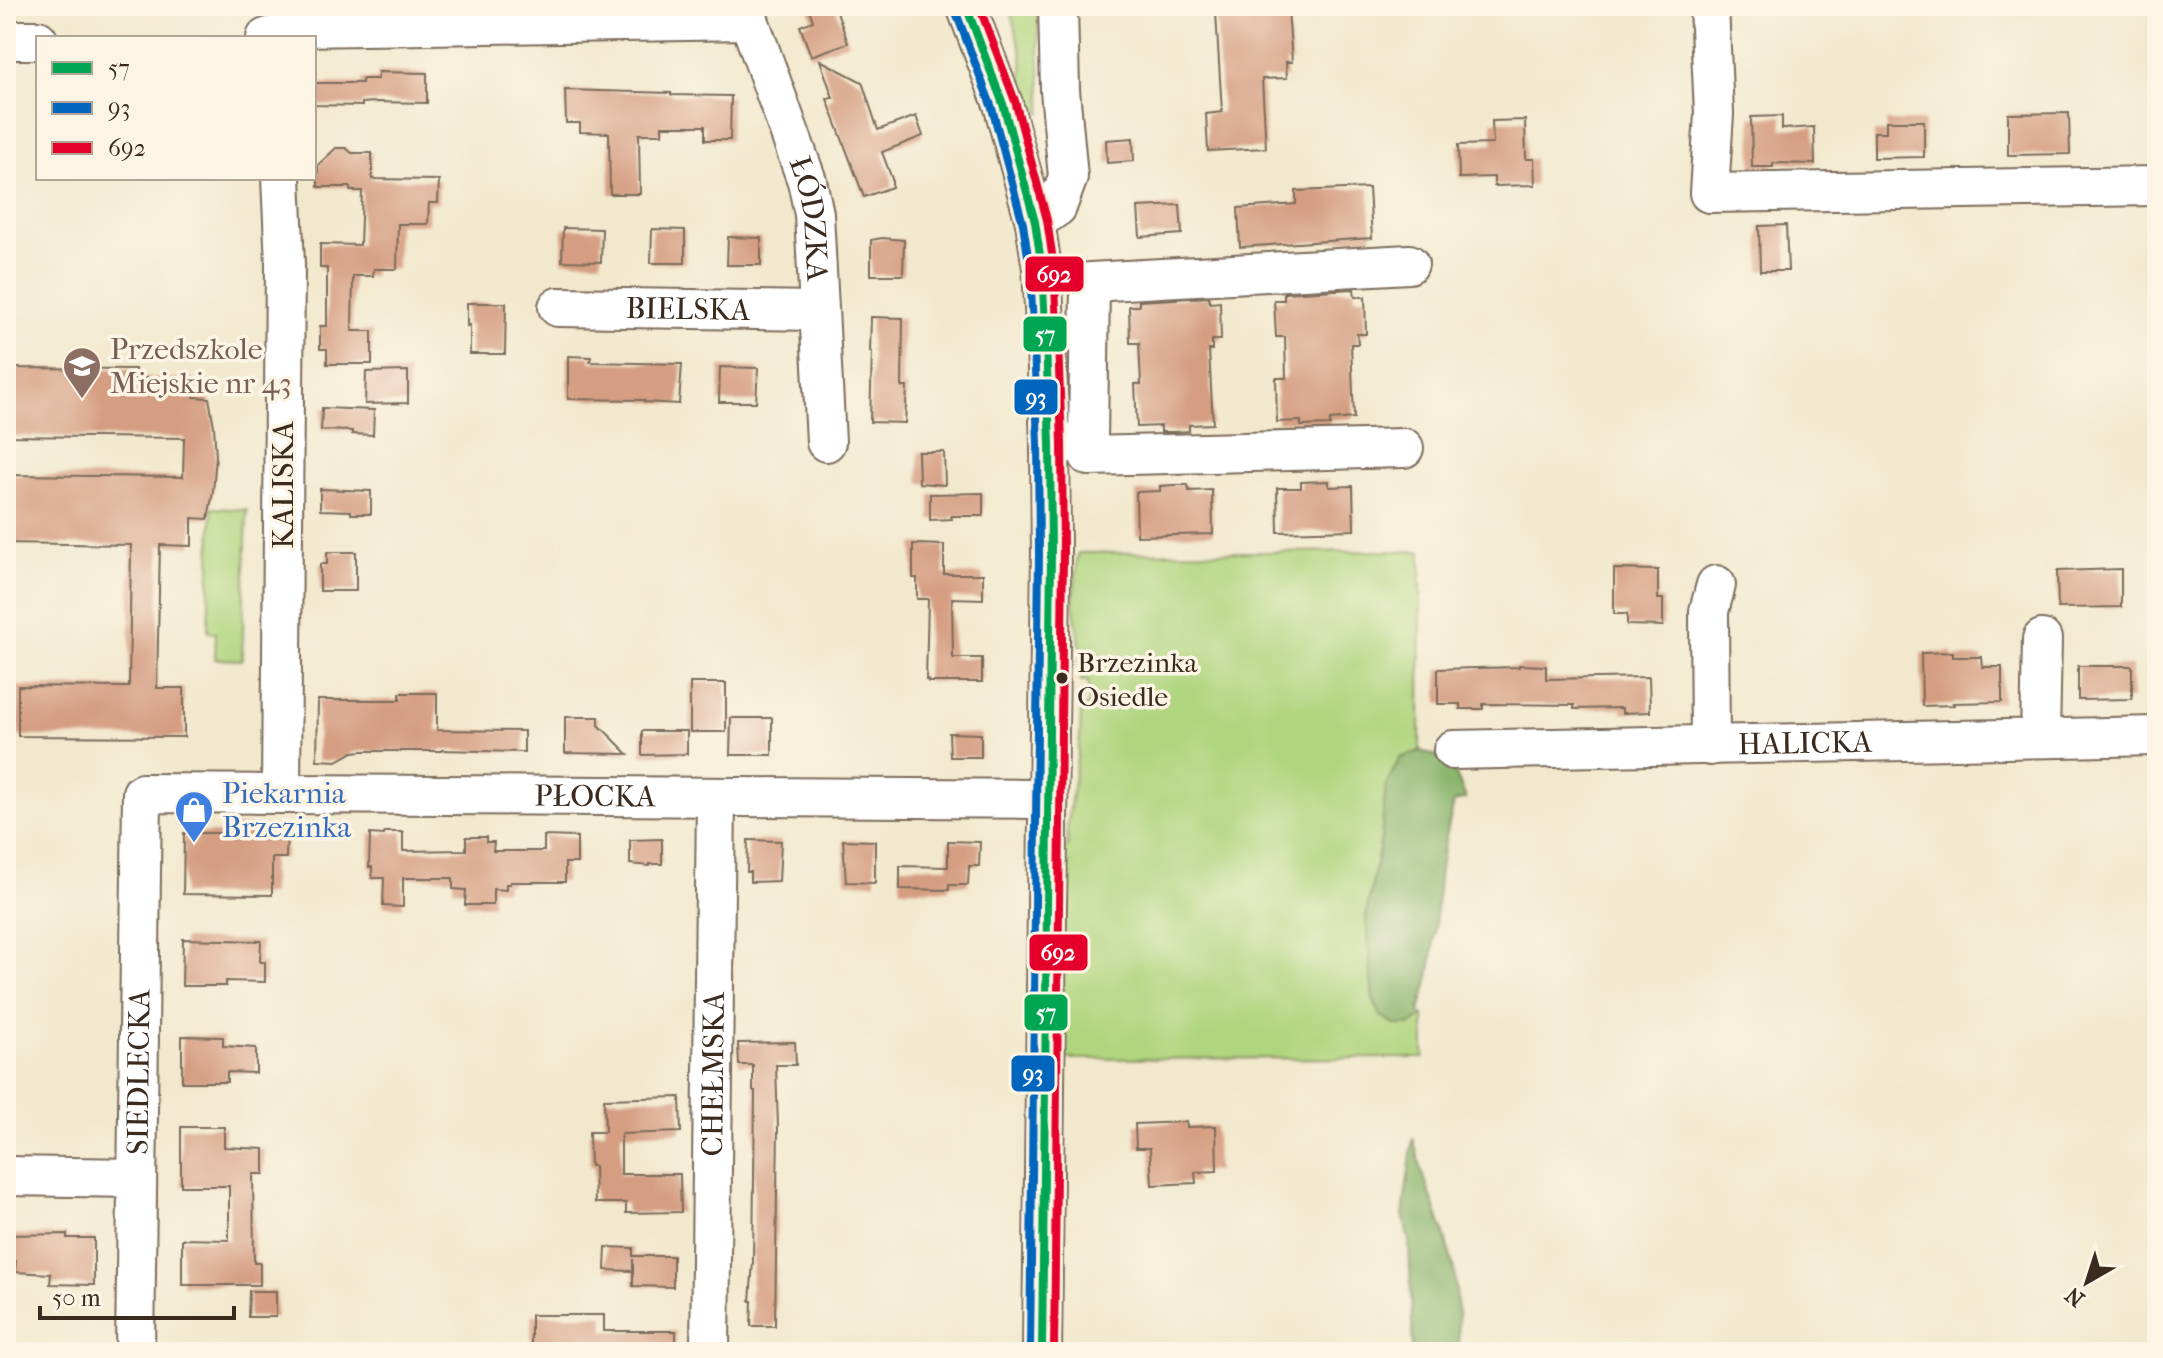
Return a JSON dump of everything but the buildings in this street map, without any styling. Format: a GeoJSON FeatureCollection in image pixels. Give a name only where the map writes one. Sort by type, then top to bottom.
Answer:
{"type":"FeatureCollection","features":[{"type":"Feature","properties":{"kind":"street"},"geometry":{"type":"LineString","coordinates":[[335,6],[371,26]]}},
{"type":"Feature","properties":{"kind":"street"},"geometry":{"type":"LineString","coordinates":[[966,6],[1003,104],[1035,222],[1042,268],[1050,443],[1051,553],[1042,1352]]}},
{"type":"Feature","properties":{"kind":"street"},"geometry":{"type":"LineString","coordinates":[[1035,222],[1057,207],[1068,177],[1060,90],[1058,6]]}},
{"type":"Feature","properties":{"kind":"street"},"geometry":{"type":"LineString","coordinates":[[1709,6],[1714,114],[1709,193],[2157,186]]}},
{"type":"Feature","properties":{"kind":"street"},"geometry":{"type":"LineString","coordinates":[[269,36],[302,16],[371,26],[746,13]]}},
{"type":"Feature","properties":{"kind":"street","name":"ŁÓDZKA"},"geometry":{"type":"LineString","coordinates":[[746,13],[807,181],[814,214],[826,442]]}},
{"type":"Feature","properties":{"kind":"street"},"geometry":{"type":"LineString","coordinates":[[6,40],[36,40]]}},
{"type":"Feature","properties":{"kind":"street","name":"KALISKA"},"geometry":{"type":"LineString","coordinates":[[281,180],[285,264],[281,793]]}},
{"type":"Feature","properties":{"kind":"street"},"geometry":{"type":"LineString","coordinates":[[1404,448],[1089,456],[1090,282],[1409,264]]}},
{"type":"Feature","properties":{"kind":"street","name":"BIELSKA"},"geometry":{"type":"LineString","coordinates":[[558,307],[818,311]]}},
{"type":"Feature","properties":{"kind":"street"},"geometry":{"type":"LineString","coordinates":[[1050,443],[1088,443]]}},
{"type":"Feature","properties":{"kind":"street"},"geometry":{"type":"LineString","coordinates":[[1710,746],[1709,611],[1716,585]]}},
{"type":"Feature","properties":{"kind":"street"},"geometry":{"type":"LineString","coordinates":[[2040,738],[2042,639]]}},
{"type":"Feature","properties":{"kind":"street","name":"HALICKA"},"geometry":{"type":"LineString","coordinates":[[1453,750],[2157,736]]}},
{"type":"Feature","properties":{"kind":"street","name":"PŁOCKA"},"geometry":{"type":"LineString","coordinates":[[142,793],[1047,799]]}},
{"type":"Feature","properties":{"kind":"street","name":"SIEDLECKA"},"geometry":{"type":"LineString","coordinates":[[135,1352],[142,793]]}},
{"type":"Feature","properties":{"kind":"street","name":"CHEŁMSKA"},"geometry":{"type":"LineString","coordinates":[[710,1352],[716,797]]}},
{"type":"Feature","properties":{"kind":"street"},"geometry":{"type":"LineString","coordinates":[[6,1176],[136,1178]]}},
{"type":"Feature","properties":{"kind":"green space"},"geometry":{"type":"Polygon","coordinates":[[[1009,6],[1037,6],[1042,113],[1023,106],[1022,55],[1009,6]]]}},
{"type":"Feature","properties":{"kind":"green space"},"geometry":{"type":"Polygon","coordinates":[[[212,508],[247,510],[242,660],[215,659],[216,633],[208,632],[212,508]]]}},
{"type":"Feature","properties":{"kind":"green space"},"geometry":{"type":"Polygon","coordinates":[[[1421,551],[1420,751],[1400,758],[1386,785],[1381,839],[1366,916],[1373,998],[1379,1014],[1395,1025],[1411,1025],[1424,1016],[1424,1058],[1059,1059],[1062,848],[1068,847],[1067,828],[1080,738],[1081,707],[1089,705],[1088,681],[1081,681],[1081,649],[1073,604],[1078,553],[1421,551]]]}},
{"type":"Feature","properties":{"kind":"green space"},"geometry":{"type":"Polygon","coordinates":[[[1420,751],[1439,757],[1451,767],[1466,799],[1454,802],[1443,852],[1432,959],[1419,1011],[1424,1016],[1411,1025],[1395,1025],[1380,1015],[1373,998],[1366,916],[1381,839],[1386,785],[1400,758],[1420,751]]]}},
{"type":"Feature","properties":{"kind":"green space"},"geometry":{"type":"Polygon","coordinates":[[[1413,1138],[1454,1269],[1459,1352],[1413,1352],[1409,1242],[1403,1215],[1413,1138]]]}},
{"type":"Feature","properties":{"kind":"transit line","name":"57"},"geometry":{"type":"LineString","coordinates":[[966,6],[1003,104],[1035,222],[1042,268],[1050,443],[1051,553],[1042,1352]]}},
{"type":"Feature","properties":{"kind":"transit line","name":"692"},"geometry":{"type":"LineString","coordinates":[[979,6],[1015,101],[1047,220],[1054,267],[1062,443],[1063,553],[1054,1352]]}},
{"type":"Feature","properties":{"kind":"transit line","name":"93"},"geometry":{"type":"LineString","coordinates":[[955,10],[992,108],[1023,224],[1030,269],[1038,443],[1039,553],[1030,1352]]}},
{"type":"Feature","properties":{"kind":"place","name":"Przedszkole Miejskie nr 43"},"geometry":{"type":"Point","coordinates":[82,400]}},
{"type":"Feature","properties":{"kind":"place","name":"Brzezinka Osiedle"},"geometry":{"type":"Point","coordinates":[1062,678]}},
{"type":"Feature","properties":{"kind":"place","name":"Piekarnia Brzezinka"},"geometry":{"type":"Point","coordinates":[194,844]}}]}
